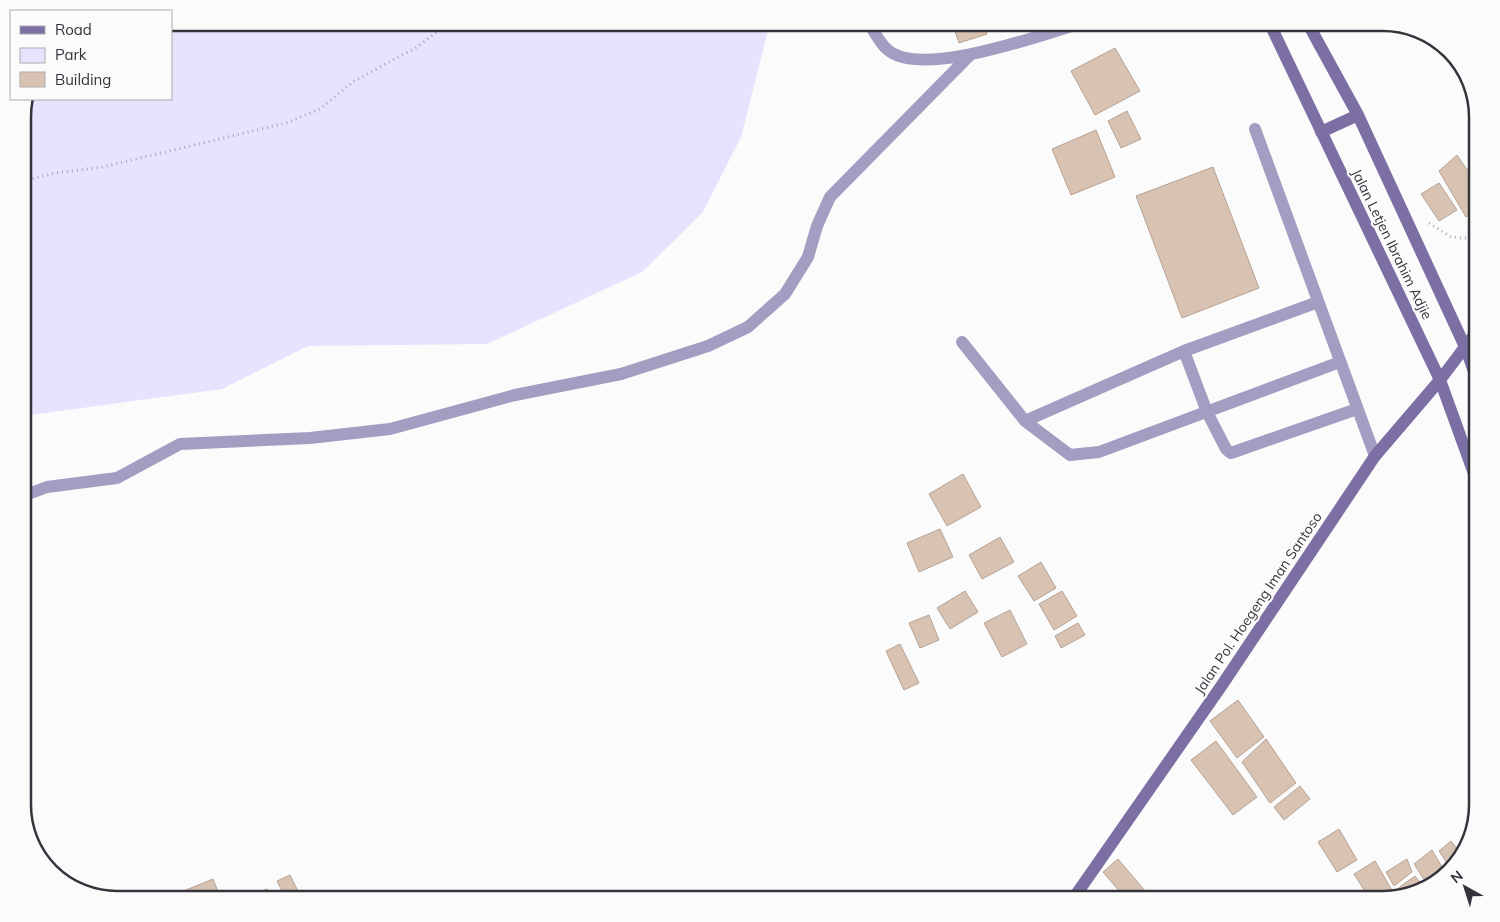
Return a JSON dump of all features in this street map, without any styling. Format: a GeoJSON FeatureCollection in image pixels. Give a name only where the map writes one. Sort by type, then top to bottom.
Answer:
{"type":"FeatureCollection","features":[{"type":"Feature","properties":{"kind":"street","name":"Jalan Letjen Ibrahim Adjie"},"geometry":{"type":"LineString","coordinates":[[1273,31],[1440,380],[1469,460]]}},
{"type":"Feature","properties":{"kind":"street","name":"Jalan Letjen Ibrahim Adjie"},"geometry":{"type":"LineString","coordinates":[[1312,31],[1358,116],[1469,357]]}},
{"type":"Feature","properties":{"kind":"street"},"geometry":{"type":"LineString","coordinates":[[1321,132],[1358,116]]}},
{"type":"Feature","properties":{"kind":"street","name":"Jalan Pol. Hoegeng Iman Santoso"},"geometry":{"type":"LineString","coordinates":[[1079,891],[1222,685],[1375,456],[1469,344]]}},
{"type":"Feature","properties":{"kind":"lane"},"geometry":{"type":"LineString","coordinates":[[874,31],[888,51],[911,60],[968,56],[1053,31]]}},
{"type":"Feature","properties":{"kind":"lane"},"geometry":{"type":"LineString","coordinates":[[31,493],[47,488],[118,478],[180,444],[310,438],[390,429],[515,396],[621,374],[716,342],[748,327],[785,294],[808,257],[817,226],[830,197],[968,56]]}},
{"type":"Feature","properties":{"kind":"lane"},"geometry":{"type":"LineString","coordinates":[[1255,129],[1375,456]]}},
{"type":"Feature","properties":{"kind":"lane"},"geometry":{"type":"LineString","coordinates":[[1025,422],[1184,351],[1318,302]]}},
{"type":"Feature","properties":{"kind":"lane"},"geometry":{"type":"LineString","coordinates":[[962,342],[1025,422],[1070,455],[1099,452],[1340,362]]}},
{"type":"Feature","properties":{"kind":"lane"},"geometry":{"type":"LineString","coordinates":[[1184,351],[1207,412],[1226,449],[1231,453],[1357,409]]}},
{"type":"Feature","properties":{"kind":"path"},"geometry":{"type":"LineString","coordinates":[[31,178],[103,167],[286,123],[320,109],[354,81],[418,47],[438,31]]}},
{"type":"Feature","properties":{"kind":"green space"},"geometry":{"type":"Polygon","coordinates":[[[172,31],[768,31],[741,137],[703,212],[642,272],[487,344],[308,346],[222,389],[31,415],[31,112],[33,100],[172,100],[172,31]]]}},
{"type":"Feature","properties":{"kind":"building"},"geometry":{"type":"Polygon","coordinates":[[[955,31],[986,31],[987,34],[959,43],[955,31]]]}},
{"type":"Feature","properties":{"kind":"building"},"geometry":{"type":"Polygon","coordinates":[[[1115,48],[1140,91],[1095,115],[1071,71],[1115,48]]]}},
{"type":"Feature","properties":{"kind":"building"},"geometry":{"type":"Polygon","coordinates":[[[1127,111],[1141,139],[1121,148],[1108,121],[1127,111]]]}},
{"type":"Feature","properties":{"kind":"building"},"geometry":{"type":"Polygon","coordinates":[[[1096,130],[1115,177],[1071,195],[1052,149],[1096,130]]]}},
{"type":"Feature","properties":{"kind":"building"},"geometry":{"type":"Polygon","coordinates":[[[1457,155],[1469,172],[1469,215],[1466,217],[1439,171],[1457,155]]]}},
{"type":"Feature","properties":{"kind":"building"},"geometry":{"type":"Polygon","coordinates":[[[1213,167],[1259,288],[1182,318],[1136,196],[1213,167]]]}},
{"type":"Feature","properties":{"kind":"building"},"geometry":{"type":"Polygon","coordinates":[[[1439,183],[1457,210],[1439,221],[1421,194],[1439,183]]]}},
{"type":"Feature","properties":{"kind":"building"},"geometry":{"type":"Polygon","coordinates":[[[963,474],[981,507],[947,526],[929,494],[963,474]]]}},
{"type":"Feature","properties":{"kind":"building"},"geometry":{"type":"Polygon","coordinates":[[[940,529],[953,557],[919,572],[907,543],[940,529]]]}},
{"type":"Feature","properties":{"kind":"building"},"geometry":{"type":"Polygon","coordinates":[[[1000,537],[1014,562],[982,579],[969,555],[1000,537]]]}},
{"type":"Feature","properties":{"kind":"building"},"geometry":{"type":"Polygon","coordinates":[[[1041,562],[1056,588],[1034,601],[1018,576],[1041,562]]]}},
{"type":"Feature","properties":{"kind":"building"},"geometry":{"type":"Polygon","coordinates":[[[965,591],[978,612],[950,629],[937,608],[965,591]]]}},
{"type":"Feature","properties":{"kind":"building"},"geometry":{"type":"Polygon","coordinates":[[[1062,591],[1077,616],[1054,630],[1039,604],[1062,591]]]}},
{"type":"Feature","properties":{"kind":"building"},"geometry":{"type":"Polygon","coordinates":[[[1010,610],[1027,644],[1002,657],[984,623],[1010,610]]]}},
{"type":"Feature","properties":{"kind":"building"},"geometry":{"type":"Polygon","coordinates":[[[929,615],[939,640],[920,648],[909,623],[929,615]]]}},
{"type":"Feature","properties":{"kind":"building"},"geometry":{"type":"Polygon","coordinates":[[[1078,623],[1085,635],[1061,648],[1055,636],[1078,623]]]}},
{"type":"Feature","properties":{"kind":"building"},"geometry":{"type":"Polygon","coordinates":[[[900,644],[919,683],[904,690],[886,651],[900,644]]]}},
{"type":"Feature","properties":{"kind":"building"},"geometry":{"type":"Polygon","coordinates":[[[1238,700],[1264,737],[1237,758],[1210,721],[1238,700]]]}},
{"type":"Feature","properties":{"kind":"building"},"geometry":{"type":"Polygon","coordinates":[[[1266,739],[1296,783],[1270,803],[1242,762],[1266,739]]]}},
{"type":"Feature","properties":{"kind":"building"},"geometry":{"type":"Polygon","coordinates":[[[1216,741],[1257,797],[1233,815],[1191,760],[1216,741]]]}},
{"type":"Feature","properties":{"kind":"building"},"geometry":{"type":"Polygon","coordinates":[[[1300,786],[1310,799],[1284,820],[1274,807],[1300,786]]]}},
{"type":"Feature","properties":{"kind":"building"},"geometry":{"type":"Polygon","coordinates":[[[1339,829],[1357,860],[1337,872],[1318,842],[1339,829]]]}},
{"type":"Feature","properties":{"kind":"building"},"geometry":{"type":"Polygon","coordinates":[[[1451,841],[1457,848],[1446,862],[1439,851],[1451,841]]]}},
{"type":"Feature","properties":{"kind":"building"},"geometry":{"type":"Polygon","coordinates":[[[1432,850],[1440,864],[1440,869],[1424,880],[1414,864],[1432,850]]]}},
{"type":"Feature","properties":{"kind":"building"},"geometry":{"type":"Polygon","coordinates":[[[1118,859],[1145,891],[1119,891],[1103,872],[1118,859]]]}},
{"type":"Feature","properties":{"kind":"building"},"geometry":{"type":"Polygon","coordinates":[[[1407,859],[1412,872],[1394,886],[1386,872],[1407,859]]]}},
{"type":"Feature","properties":{"kind":"building"},"geometry":{"type":"Polygon","coordinates":[[[1375,861],[1392,890],[1365,891],[1354,874],[1375,861]]]}},
{"type":"Feature","properties":{"kind":"building"},"geometry":{"type":"Polygon","coordinates":[[[290,875],[298,891],[282,891],[277,881],[290,875]]]}},
{"type":"Feature","properties":{"kind":"building"},"geometry":{"type":"Polygon","coordinates":[[[1415,876],[1420,882],[1405,888],[1397,889],[1415,876]]]}},
{"type":"Feature","properties":{"kind":"building"},"geometry":{"type":"Polygon","coordinates":[[[213,879],[218,891],[186,891],[213,879]]]}}]}
